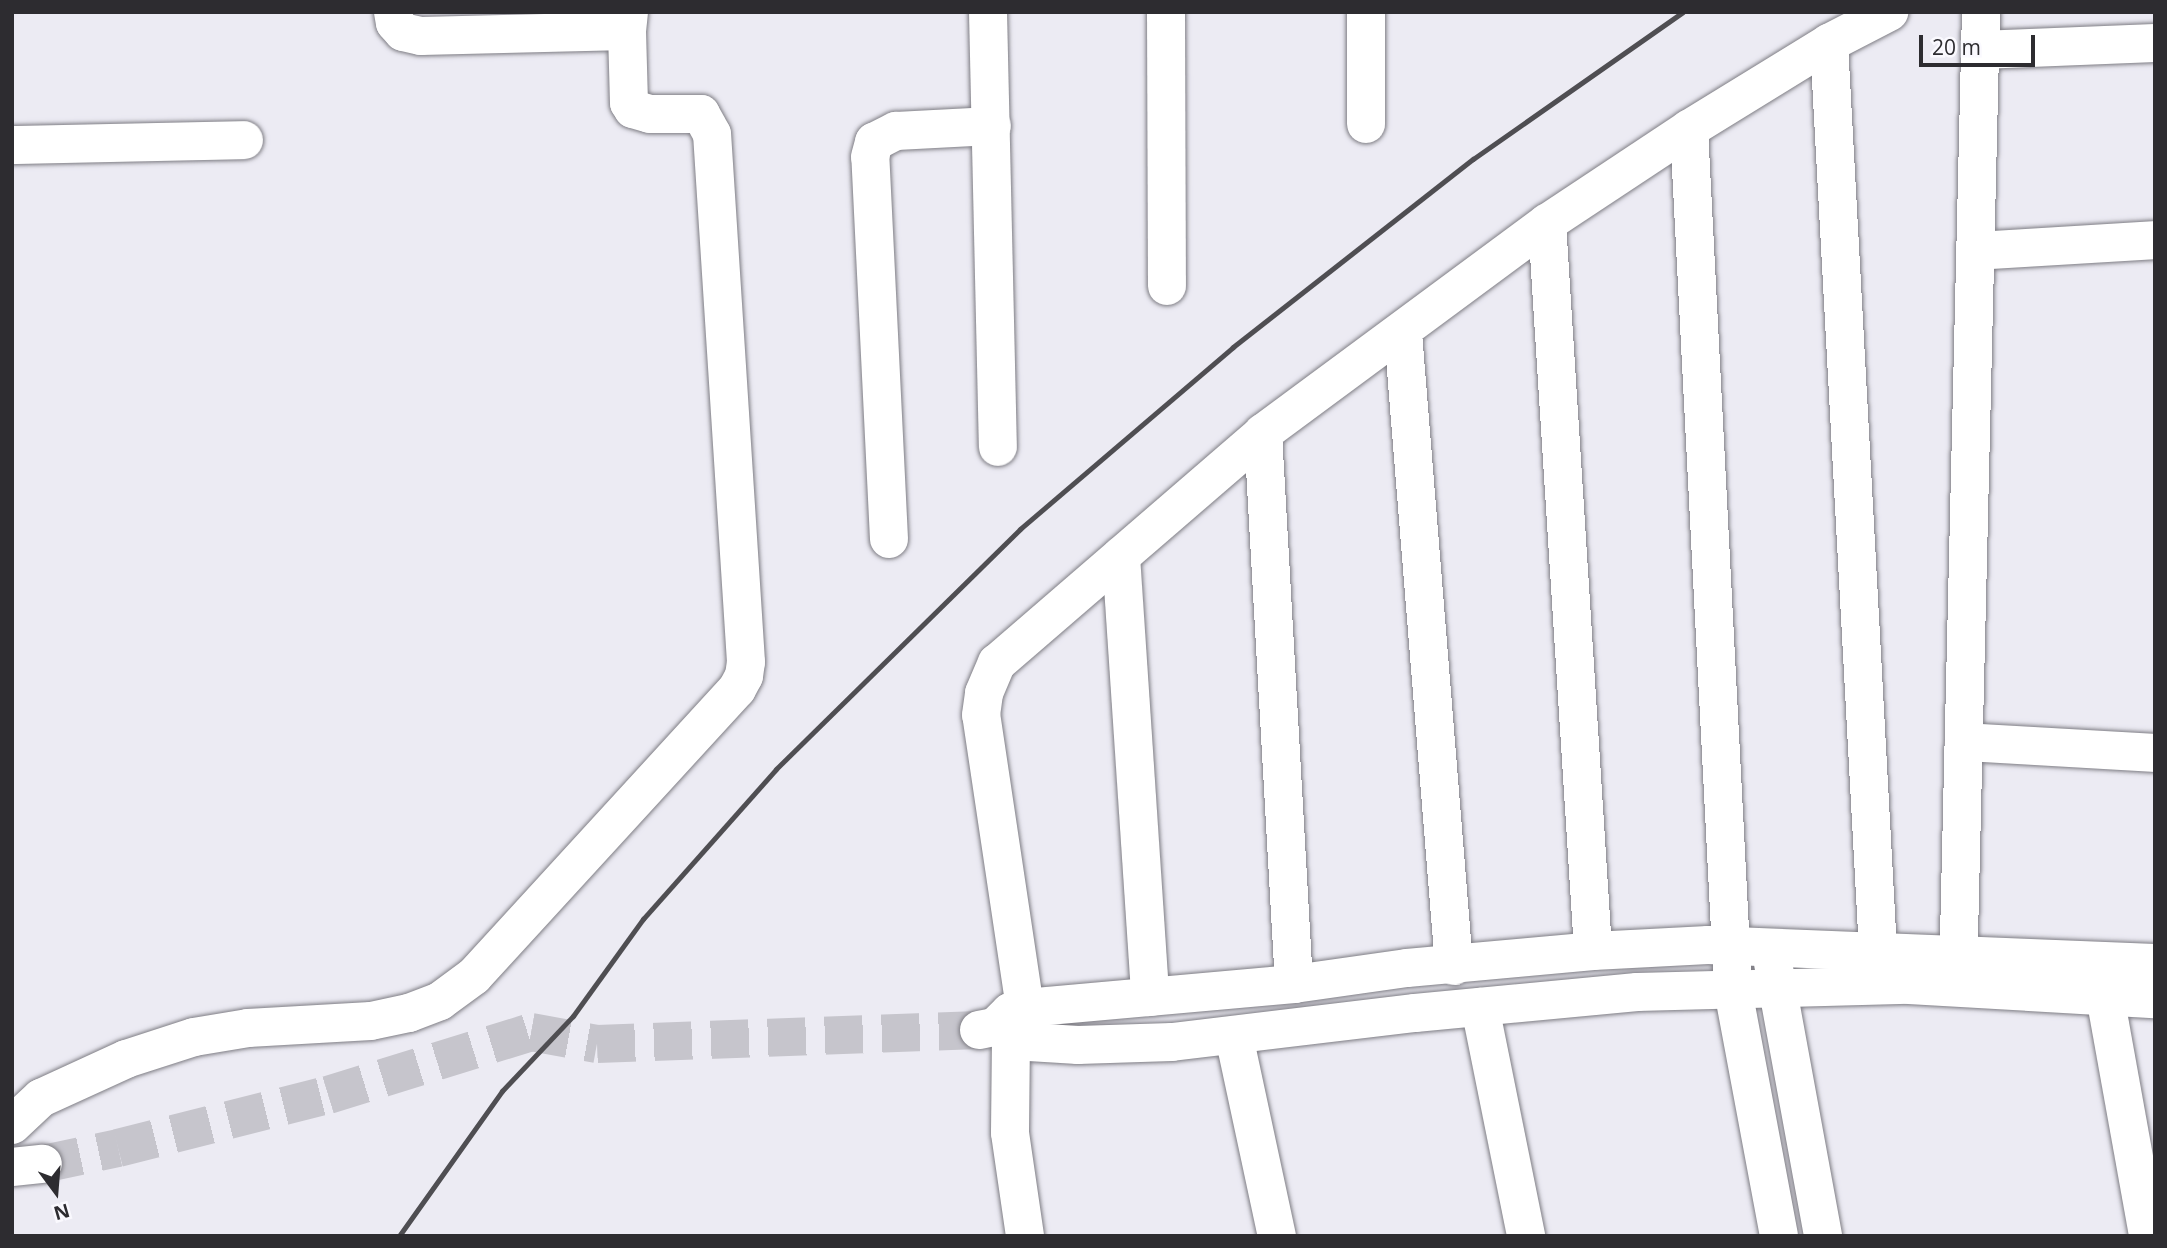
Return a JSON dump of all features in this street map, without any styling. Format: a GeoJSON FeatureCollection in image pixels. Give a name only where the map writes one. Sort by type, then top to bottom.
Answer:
{"type":"FeatureCollection","features":[{"type":"Feature","properties":{"kind":"street"},"geometry":{"type":"LineString","coordinates":[[12,1125],[41,1098],[127,1059],[194,1037],[248,1028],[371,1021],[409,1013],[440,1001],[474,976],[737,689],[744,676],[746,662],[712,134],[701,114],[650,114],[633,109],[629,103],[628,22],[421,36],[403,32],[395,23],[393,12]]}},
{"type":"Feature","properties":{"kind":"street"},"geometry":{"type":"LineString","coordinates":[[988,12],[998,447]]}},
{"type":"Feature","properties":{"kind":"street"},"geometry":{"type":"LineString","coordinates":[[1166,12],[1167,286]]}},
{"type":"Feature","properties":{"kind":"street"},"geometry":{"type":"LineString","coordinates":[[1366,12],[1366,124]]}},
{"type":"Feature","properties":{"kind":"street"},"geometry":{"type":"LineString","coordinates":[[1026,1236],[1010,1133],[981,715],[984,693],[997,663],[1264,433],[1547,223],[1689,129],[1829,43],[1889,12]]}},
{"type":"Feature","properties":{"kind":"street"},"geometry":{"type":"LineString","coordinates":[[1958,972],[1981,12]]}},
{"type":"Feature","properties":{"kind":"street"},"geometry":{"type":"LineString","coordinates":[[1829,43],[1878,952]]}},
{"type":"Feature","properties":{"kind":"street"},"geometry":{"type":"LineString","coordinates":[[1980,50],[2155,43]]}},
{"type":"Feature","properties":{"kind":"street"},"geometry":{"type":"LineString","coordinates":[[889,539],[870,157],[874,142],[896,131],[992,126]]}},
{"type":"Feature","properties":{"kind":"street"},"geometry":{"type":"LineString","coordinates":[[1689,129],[1733,990],[1779,1236]]}},
{"type":"Feature","properties":{"kind":"street"},"geometry":{"type":"LineString","coordinates":[[12,145],[244,140]]}},
{"type":"Feature","properties":{"kind":"street"},"geometry":{"type":"LineString","coordinates":[[1547,223],[1593,951]]}},
{"type":"Feature","properties":{"kind":"street"},"geometry":{"type":"LineString","coordinates":[[1976,251],[2155,240]]}},
{"type":"Feature","properties":{"kind":"street"},"geometry":{"type":"LineString","coordinates":[[1403,332],[1454,966]]}},
{"type":"Feature","properties":{"kind":"street"},"geometry":{"type":"LineString","coordinates":[[1264,433],[1294,984]]}},
{"type":"Feature","properties":{"kind":"street"},"geometry":{"type":"LineString","coordinates":[[1121,556],[1150,997]]}},
{"type":"Feature","properties":{"kind":"street"},"geometry":{"type":"LineString","coordinates":[[1964,742],[2155,753]]}},
{"type":"Feature","properties":{"kind":"street"},"geometry":{"type":"LineString","coordinates":[[1002,1026],[1150,997],[1294,984],[1407,968],[1454,966],[1593,951],[1708,945],[1878,952],[1958,972],[2105,996],[2155,999]]}},
{"type":"Feature","properties":{"kind":"street"},"geometry":{"type":"LineString","coordinates":[[1770,947],[1823,1236]]}},
{"type":"Feature","properties":{"kind":"street"},"geometry":{"type":"LineString","coordinates":[[1002,1026],[1029,1042],[1077,1045],[1234,1036],[1480,1007],[1637,992],[1909,985],[1958,972],[2155,963]]}},
{"type":"Feature","properties":{"kind":"street"},"geometry":{"type":"LineString","coordinates":[[2105,996],[2148,1236]]}},
{"type":"Feature","properties":{"kind":"street"},"geometry":{"type":"LineString","coordinates":[[1480,1007],[1526,1236]]}},
{"type":"Feature","properties":{"kind":"street"},"geometry":{"type":"LineString","coordinates":[[1234,1036],[1277,1236]]}},
{"type":"Feature","properties":{"kind":"tunnel"},"geometry":{"type":"LineString","coordinates":[[43,1164],[328,1095],[531,1032],[597,1044],[979,1030]]}},
{"type":"Feature","properties":{"kind":"railway"},"geometry":{"type":"LineString","coordinates":[[399,1236],[502,1091],[573,1016],[643,919],[776,769],[1020,529],[1233,347],[1473,159],[1683,12]]}}]}
